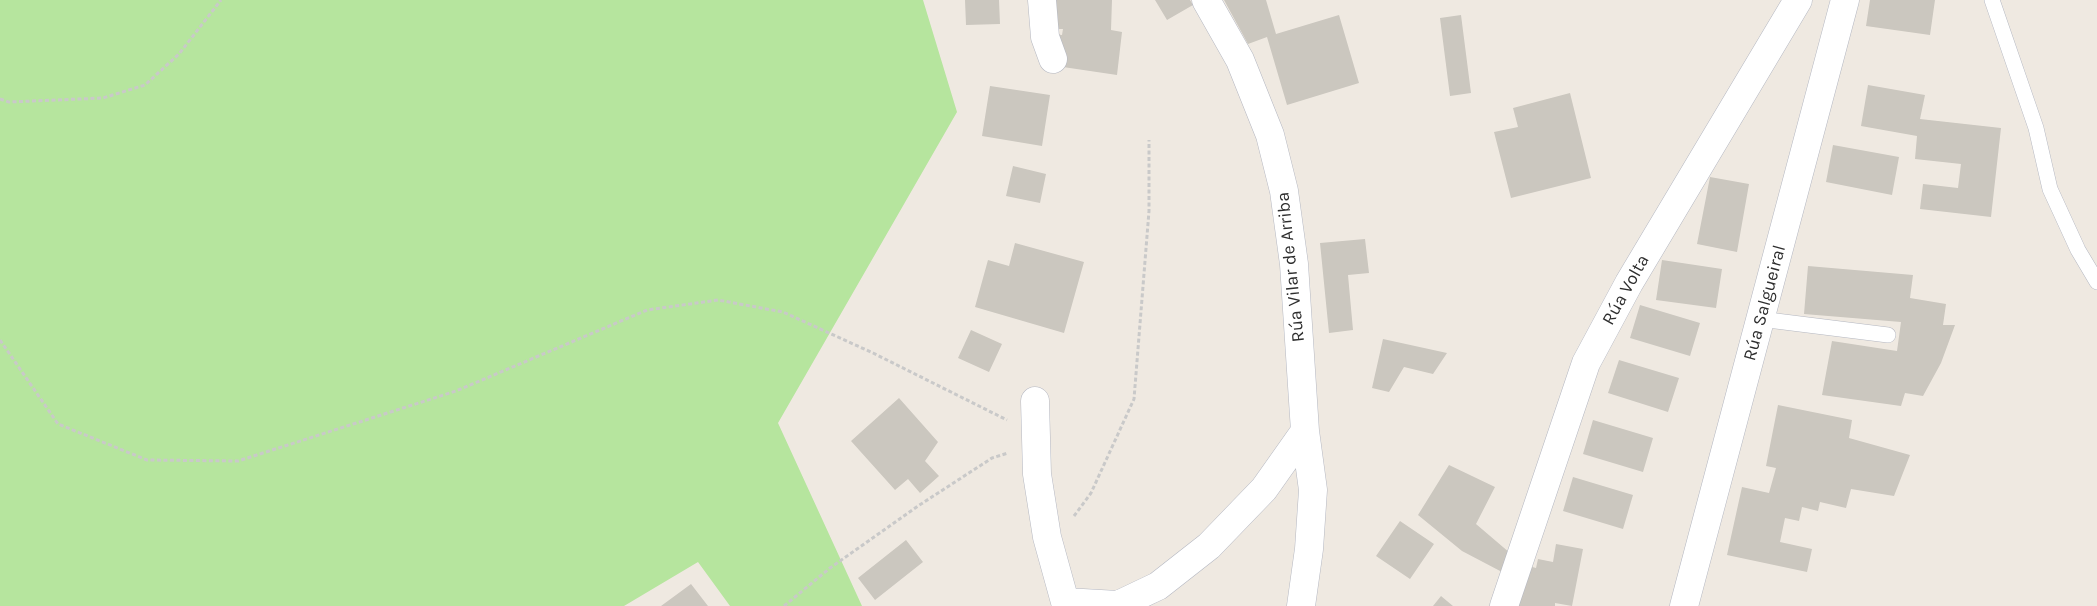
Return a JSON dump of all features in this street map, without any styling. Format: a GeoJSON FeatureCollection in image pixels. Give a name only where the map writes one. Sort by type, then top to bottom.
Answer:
{"type":"FeatureCollection","features":[{"type":"Feature","properties":{"kind":"street"},"geometry":{"type":"LineString","coordinates":[[1042,0],[1045,36],[1053,59]]}},
{"type":"Feature","properties":{"kind":"street","name":"Rúa Vilar de Arriba"},"geometry":{"type":"LineString","coordinates":[[1206,0],[1240,60],[1270,135],[1284,191],[1294,264],[1305,431],[1313,490],[1309,549],[1301,606]]}},
{"type":"Feature","properties":{"kind":"street","name":"Rúa Volta"},"geometry":{"type":"LineString","coordinates":[[1504,605],[1586,363],[1629,283],[1798,0]]}},
{"type":"Feature","properties":{"kind":"street","name":"Rúa Salgueiral"},"geometry":{"type":"LineString","coordinates":[[1684,606],[1845,0]]}},
{"type":"Feature","properties":{"kind":"street"},"geometry":{"type":"LineString","coordinates":[[1035,401],[1037,474],[1059,604],[1118,605],[1158,586],[1209,546],[1264,489],[1305,431]]}},
{"type":"Feature","properties":{"kind":"lane"},"geometry":{"type":"LineString","coordinates":[[1992,0],[2036,128],[2050,189],[2078,250],[2097,282]]}},
{"type":"Feature","properties":{"kind":"lane"},"geometry":{"type":"LineString","coordinates":[[1760,319],[1888,335]]}},
{"type":"Feature","properties":{"kind":"path"},"geometry":{"type":"LineString","coordinates":[[0,99],[10,102],[102,98],[145,85],[179,54],[221,0]]}},
{"type":"Feature","properties":{"kind":"path"},"geometry":{"type":"LineString","coordinates":[[1050,549],[1091,493],[1134,399],[1149,211],[1149,140]]}},
{"type":"Feature","properties":{"kind":"path"},"geometry":{"type":"LineString","coordinates":[[0,340],[58,424],[147,460],[238,461],[456,391],[647,310],[718,300],[783,312],[873,353],[993,413],[1036,437],[1021,450],[992,458],[918,506],[830,568],[784,606]]}},
{"type":"Feature","properties":{"kind":"green space"},"geometry":{"type":"Polygon","coordinates":[[[0,0],[923,0],[957,112],[778,423],[862,606],[730,606],[698,562],[624,606],[0,606],[0,0]]]}},
{"type":"Feature","properties":{"kind":"building"},"geometry":{"type":"Polygon","coordinates":[[[965,0],[999,0],[1000,24],[966,25],[965,0]]]}},
{"type":"Feature","properties":{"kind":"building"},"geometry":{"type":"Polygon","coordinates":[[[1053,0],[1112,0],[1111,30],[1122,32],[1117,75],[1063,67],[1052,34],[1062,35],[1063,29],[1052,29],[1053,0]]]}},
{"type":"Feature","properties":{"kind":"building"},"geometry":{"type":"Polygon","coordinates":[[[1155,0],[1190,0],[1193,5],[1167,20],[1155,0]]]}},
{"type":"Feature","properties":{"kind":"building"},"geometry":{"type":"Polygon","coordinates":[[[1224,0],[1266,0],[1276,34],[1339,15],[1359,83],[1287,105],[1267,37],[1248,44],[1224,0]]]}},
{"type":"Feature","properties":{"kind":"building"},"geometry":{"type":"Polygon","coordinates":[[[1870,0],[1935,0],[1930,35],[1866,26],[1870,0]]]}},
{"type":"Feature","properties":{"kind":"building"},"geometry":{"type":"Polygon","coordinates":[[[1461,15],[1471,93],[1450,96],[1440,18],[1461,15]]]}},
{"type":"Feature","properties":{"kind":"building"},"geometry":{"type":"Polygon","coordinates":[[[1868,85],[1925,95],[1920,119],[2001,128],[1991,217],[1920,209],[1923,184],[1958,188],[1961,164],[1915,159],[1917,136],[1861,126],[1868,85]]]}},
{"type":"Feature","properties":{"kind":"building"},"geometry":{"type":"Polygon","coordinates":[[[990,86],[1050,95],[1042,146],[982,136],[990,86]]]}},
{"type":"Feature","properties":{"kind":"building"},"geometry":{"type":"Polygon","coordinates":[[[1570,93],[1591,178],[1511,198],[1494,132],[1518,127],[1513,108],[1570,93]]]}},
{"type":"Feature","properties":{"kind":"building"},"geometry":{"type":"Polygon","coordinates":[[[1833,145],[1899,157],[1892,195],[1826,182],[1833,145]]]}},
{"type":"Feature","properties":{"kind":"building"},"geometry":{"type":"Polygon","coordinates":[[[1013,166],[1046,174],[1040,203],[1006,196],[1013,166]]]}},
{"type":"Feature","properties":{"kind":"building"},"geometry":{"type":"Polygon","coordinates":[[[1710,177],[1749,184],[1737,252],[1697,244],[1710,177]]]}},
{"type":"Feature","properties":{"kind":"building"},"geometry":{"type":"Polygon","coordinates":[[[1365,239],[1369,273],[1348,275],[1353,330],[1329,333],[1320,243],[1365,239]]]}},
{"type":"Feature","properties":{"kind":"building"},"geometry":{"type":"Polygon","coordinates":[[[1015,243],[1084,262],[1064,333],[975,307],[988,260],[1009,266],[1015,243]]]}},
{"type":"Feature","properties":{"kind":"building"},"geometry":{"type":"Polygon","coordinates":[[[1662,260],[1722,269],[1716,308],[1656,300],[1662,260]]]}},
{"type":"Feature","properties":{"kind":"building"},"geometry":{"type":"Polygon","coordinates":[[[1808,266],[1913,275],[1910,298],[1946,304],[1943,325],[1955,325],[1941,363],[1923,396],[1905,393],[1901,406],[1822,395],[1832,341],[1897,351],[1901,322],[1804,314],[1808,266]]]}},
{"type":"Feature","properties":{"kind":"building"},"geometry":{"type":"Polygon","coordinates":[[[1640,305],[1700,323],[1690,356],[1630,338],[1640,305]]]}},
{"type":"Feature","properties":{"kind":"building"},"geometry":{"type":"Polygon","coordinates":[[[971,330],[1002,344],[989,372],[958,358],[971,330]]]}},
{"type":"Feature","properties":{"kind":"building"},"geometry":{"type":"Polygon","coordinates":[[[1383,339],[1447,353],[1433,374],[1404,367],[1389,392],[1372,388],[1383,339]]]}},
{"type":"Feature","properties":{"kind":"building"},"geometry":{"type":"Polygon","coordinates":[[[1619,360],[1679,378],[1668,412],[1608,393],[1619,360]]]}},
{"type":"Feature","properties":{"kind":"building"},"geometry":{"type":"Polygon","coordinates":[[[899,398],[938,442],[925,461],[939,476],[920,493],[908,479],[895,490],[851,441],[899,398]]]}},
{"type":"Feature","properties":{"kind":"building"},"geometry":{"type":"Polygon","coordinates":[[[1778,405],[1852,420],[1849,438],[1910,455],[1894,496],[1851,489],[1846,508],[1820,502],[1818,511],[1802,507],[1799,521],[1785,518],[1780,542],[1812,549],[1807,572],[1727,555],[1742,487],[1769,493],[1776,468],[1766,466],[1778,405]]]}},
{"type":"Feature","properties":{"kind":"building"},"geometry":{"type":"Polygon","coordinates":[[[1593,420],[1653,438],[1643,472],[1583,454],[1593,420]]]}},
{"type":"Feature","properties":{"kind":"building"},"geometry":{"type":"Polygon","coordinates":[[[1449,465],[1495,487],[1476,524],[1510,553],[1502,572],[1462,551],[1418,515],[1449,465]]]}},
{"type":"Feature","properties":{"kind":"building"},"geometry":{"type":"Polygon","coordinates":[[[1573,477],[1633,495],[1623,529],[1563,511],[1573,477]]]}},
{"type":"Feature","properties":{"kind":"building"},"geometry":{"type":"Polygon","coordinates":[[[1400,521],[1434,544],[1410,579],[1376,556],[1400,521]]]}},
{"type":"Feature","properties":{"kind":"building"},"geometry":{"type":"Polygon","coordinates":[[[906,540],[923,562],[875,600],[858,578],[906,540]]]}},
{"type":"Feature","properties":{"kind":"building"},"geometry":{"type":"Polygon","coordinates":[[[1556,544],[1583,549],[1572,606],[1555,603],[1555,606],[1515,606],[1525,565],[1536,568],[1538,559],[1553,562],[1556,544]]]}},
{"type":"Feature","properties":{"kind":"building"},"geometry":{"type":"Polygon","coordinates":[[[691,584],[708,606],[661,606],[691,584]]]}},
{"type":"Feature","properties":{"kind":"building"},"geometry":{"type":"Polygon","coordinates":[[[1441,596],[1453,606],[1433,606],[1441,596]]]}}]}
